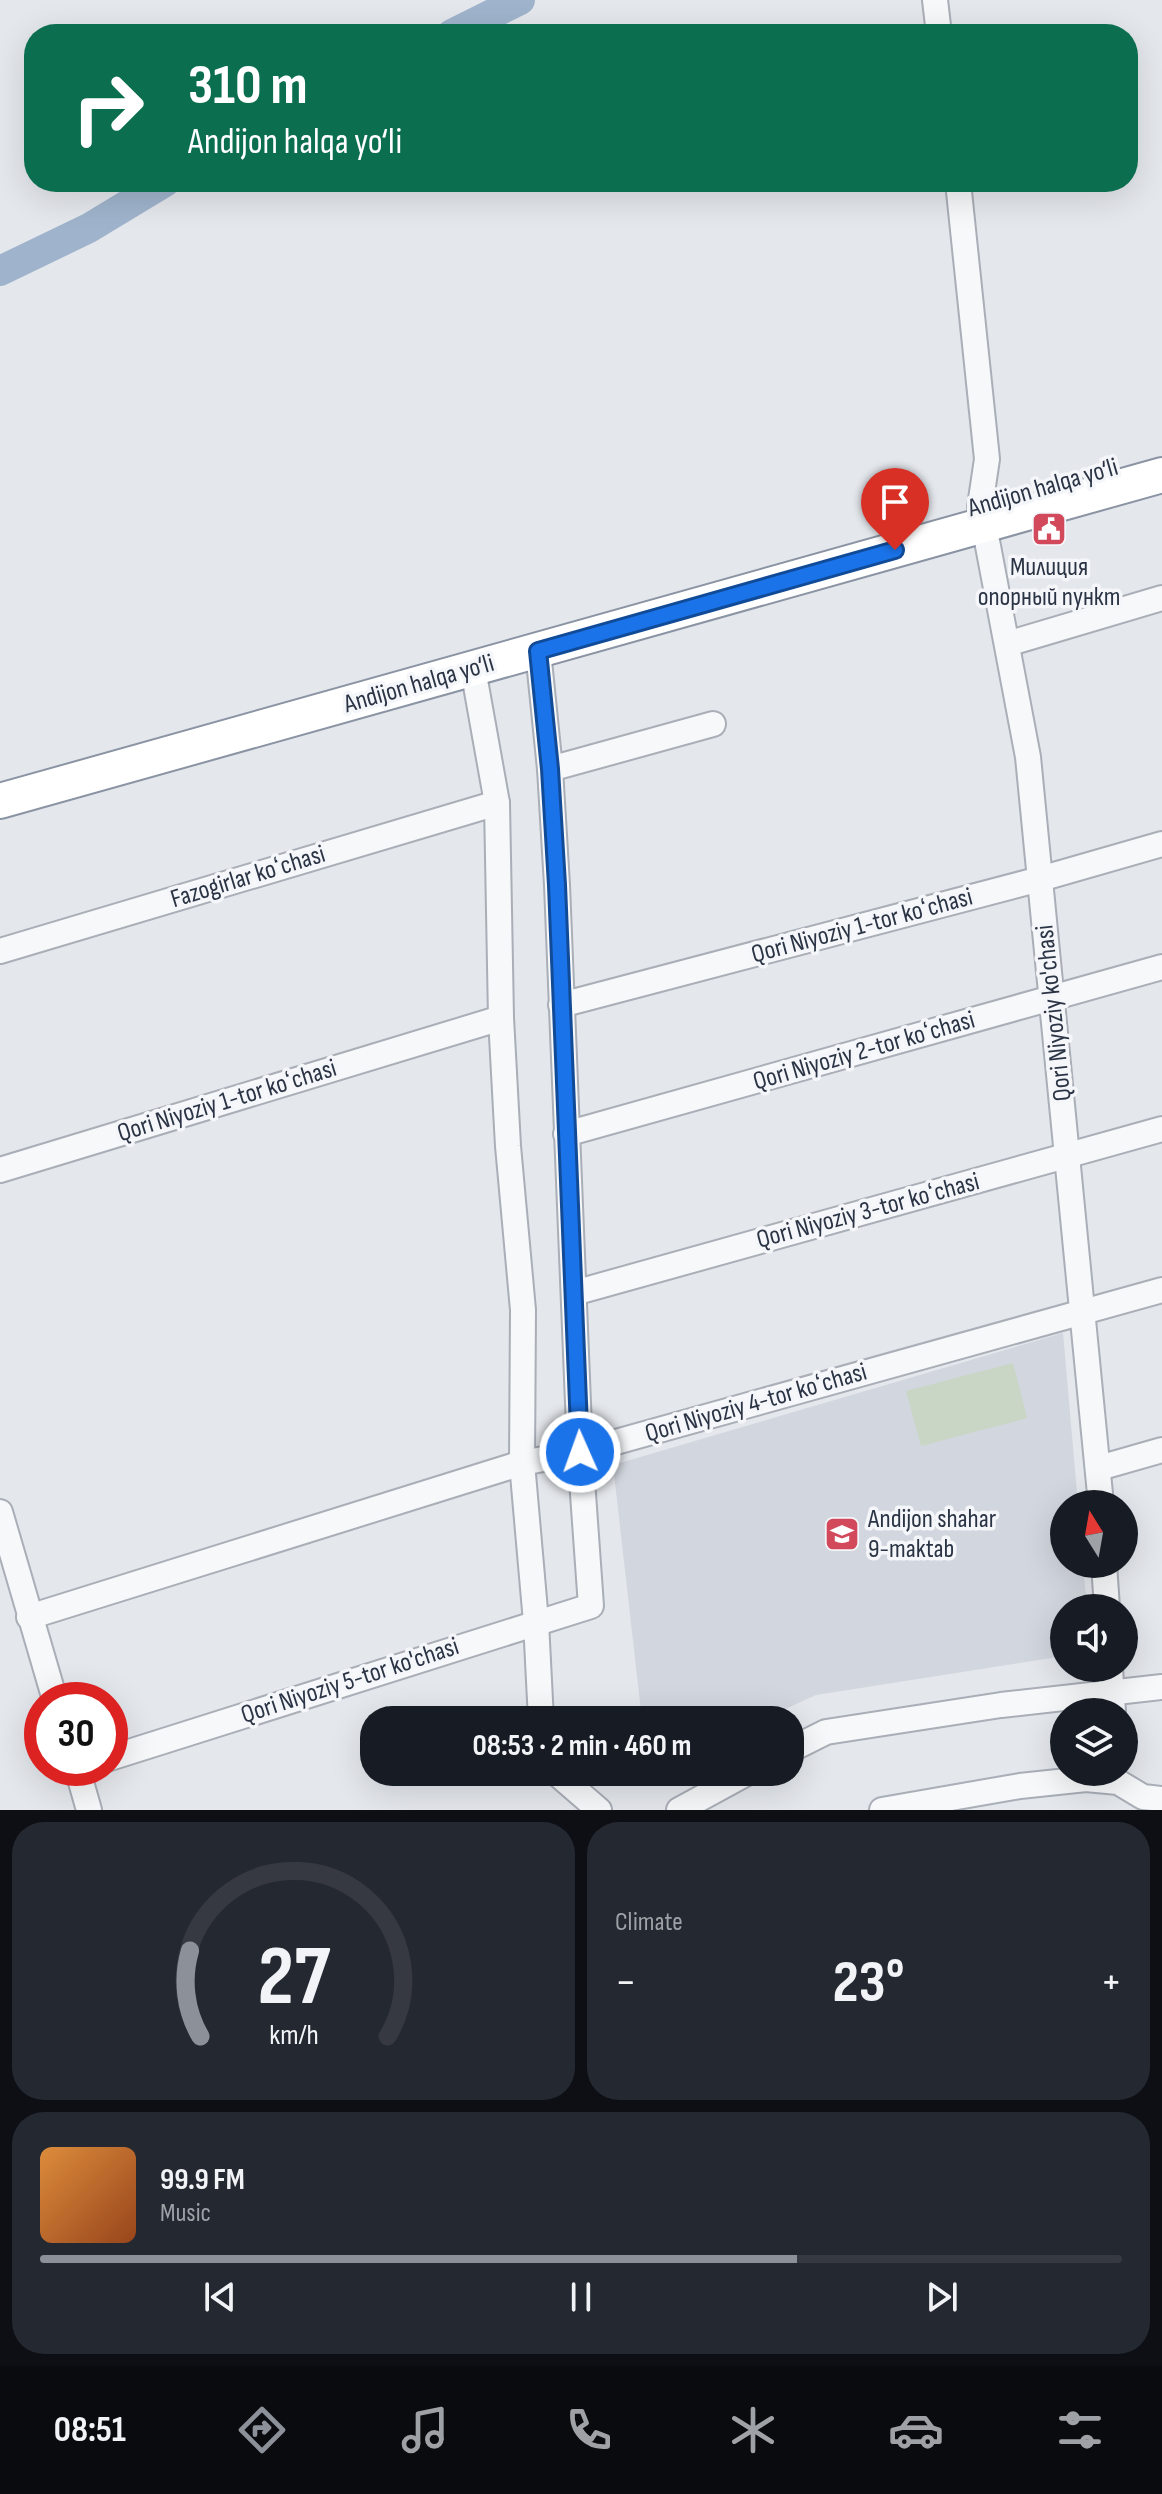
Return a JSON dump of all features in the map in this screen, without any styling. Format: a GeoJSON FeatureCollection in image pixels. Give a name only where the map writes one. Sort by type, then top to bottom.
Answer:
{"type":"FeatureCollection","features":[{"type":"Feature","properties":{"kind":"highway","name":"Andijon halqa yo‘li"},"geometry":{"type":"LineString","coordinates":[[0,801],[538,651],[982,516],[1162,454]]}},
{"type":"Feature","properties":{"kind":"highway","name":"Andijon halqa yo‘li"},"geometry":{"type":"LineString","coordinates":[[0,780],[982,516],[1162,475]]}},
{"type":"Feature","properties":{"kind":"street"},"geometry":{"type":"LineString","coordinates":[[935,0],[938,24]]}},
{"type":"Feature","properties":{"kind":"street","name":"Qori Niyoziy ko'chasi"},"geometry":{"type":"LineString","coordinates":[[959,192],[987,459],[982,516],[1028,757],[1100,1490]]}},
{"type":"Feature","properties":{"kind":"street"},"geometry":{"type":"LineString","coordinates":[[1007,644],[1162,598]]}},
{"type":"Feature","properties":{"kind":"street"},"geometry":{"type":"LineString","coordinates":[[538,651],[550,769],[580,1452]]}},
{"type":"Feature","properties":{"kind":"street"},"geometry":{"type":"LineString","coordinates":[[473,669],[497,803],[501,1018],[508,1146],[523,1310],[522,1463],[540,1706]]}},
{"type":"Feature","properties":{"kind":"street"},"geometry":{"type":"LineString","coordinates":[[550,769],[713,724]]}},
{"type":"Feature","properties":{"kind":"street","name":"Fazogirlar koʻchasi"},"geometry":{"type":"LineString","coordinates":[[0,951],[497,803]]}},
{"type":"Feature","properties":{"kind":"street","name":"Qori Niyoziy 1-tor koʻchasi"},"geometry":{"type":"LineString","coordinates":[[561,1005],[1162,844]]}},
{"type":"Feature","properties":{"kind":"street","name":"Qori Niyoziy 2-tor koʻchasi"},"geometry":{"type":"LineString","coordinates":[[566,1134],[1162,967]]}},
{"type":"Feature","properties":{"kind":"street","name":"Qori Niyoziy 1-tor koʻchasi"},"geometry":{"type":"LineString","coordinates":[[0,1170],[501,1018]]}},
{"type":"Feature","properties":{"kind":"street","name":"Qori Niyoziy 3-tor koʻchasi"},"geometry":{"type":"LineString","coordinates":[[574,1293],[1162,1129]]}},
{"type":"Feature","properties":{"kind":"street","name":"Qori Niyoziy 4-tor koʻchasi"},"geometry":{"type":"LineString","coordinates":[[29,1617],[522,1463],[580,1452],[1162,1290]]}},
{"type":"Feature","properties":{"kind":"street"},"geometry":{"type":"LineString","coordinates":[[1099,1468],[1162,1450]]}},
{"type":"Feature","properties":{"kind":"street","name":"Qori Niyoziy 5-tor ko'chasi"},"geometry":{"type":"LineString","coordinates":[[128,1752],[591,1606],[580,1452]]}},
{"type":"Feature","properties":{"kind":"street"},"geometry":{"type":"LineString","coordinates":[[0,1512],[49,1682]]}},
{"type":"Feature","properties":{"kind":"street"},"geometry":{"type":"LineString","coordinates":[[804,1743],[826,1732],[1001,1705],[1162,1687]]}},
{"type":"Feature","properties":{"kind":"street"},"geometry":{"type":"LineString","coordinates":[[882,1810],[910,1803],[1050,1783]]}},
{"type":"Feature","properties":{"kind":"street"},"geometry":{"type":"LineString","coordinates":[[82,1786],[89,1810]]}},
{"type":"Feature","properties":{"kind":"street"},"geometry":{"type":"LineString","coordinates":[[571,1786],[599,1810]]}},
{"type":"Feature","properties":{"kind":"street"},"geometry":{"type":"LineString","coordinates":[[679,1810],[723,1786]]}},
{"type":"Feature","properties":{"kind":"street"},"geometry":{"type":"LineString","coordinates":[[1130,1786],[1151,1802]]}},
{"type":"Feature","properties":{"kind":"shaded area","name":"Andijon shahar 9-maktab"},"geometry":{"type":"Polygon","coordinates":[[[1063,1333],[1077,1490],[1050,1490],[1050,1578],[1084,1578],[1086,1594],[1050,1594],[1050,1658],[816,1695],[792,1706],[640,1706],[613,1465],[1063,1333]]]}},
{"type":"Feature","properties":{"kind":"green space"},"geometry":{"type":"Polygon","coordinates":[[[1013,1363],[1027,1418],[921,1446],[906,1391],[1013,1363]]]}},
{"type":"Feature","properties":{"kind":"waterway"},"geometry":{"type":"LineString","coordinates":[[472,24],[520,0]]}},
{"type":"Feature","properties":{"kind":"waterway"},"geometry":{"type":"LineString","coordinates":[[0,271],[89,228],[148,192]]}},
{"type":"Feature","properties":{"kind":"place","name":"Милиция опорный пункт"},"geometry":{"type":"Point","coordinates":[1049,529]}},
{"type":"Feature","properties":{"kind":"place","name":"Andijon shahar 9-maktab"},"geometry":{"type":"Point","coordinates":[842,1534]}},
{"type":"Feature","properties":{"kind":"route"},"geometry":{"type":"LineString","coordinates":[[580,1452],[557,885],[550,769],[538,651],[895,550]]}}]}
